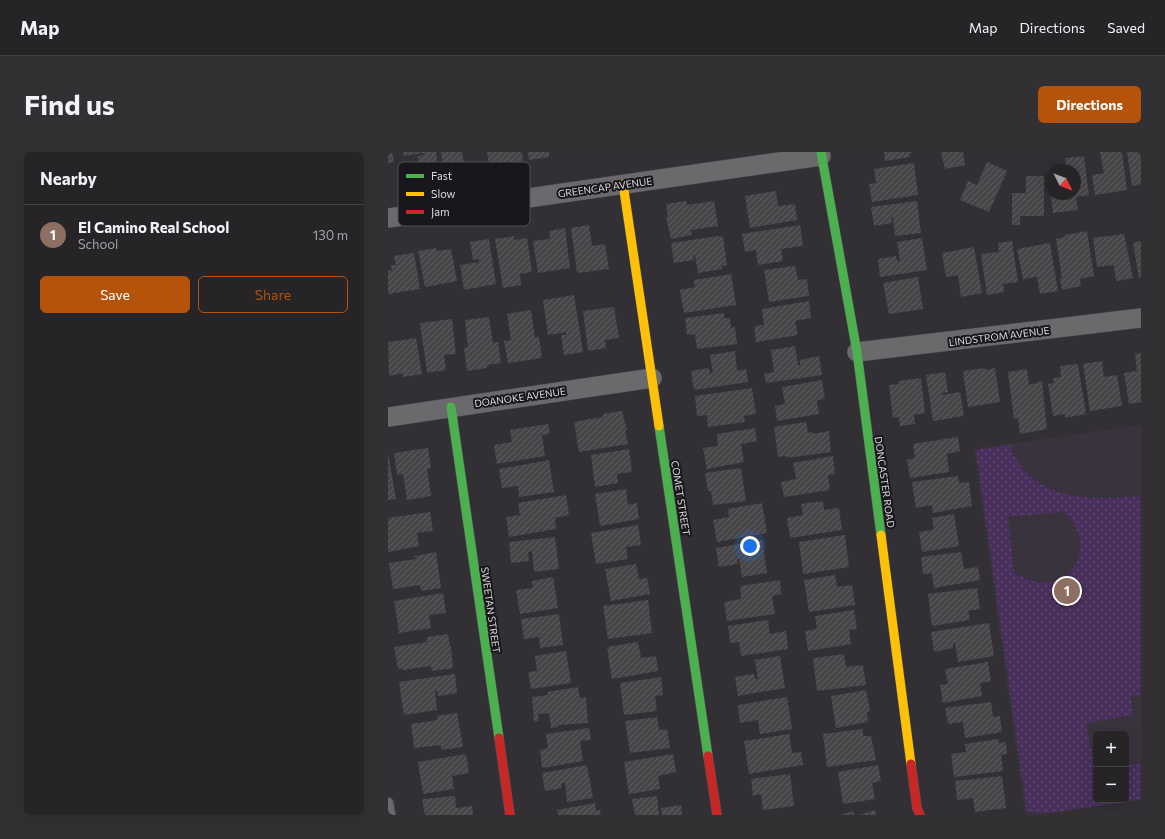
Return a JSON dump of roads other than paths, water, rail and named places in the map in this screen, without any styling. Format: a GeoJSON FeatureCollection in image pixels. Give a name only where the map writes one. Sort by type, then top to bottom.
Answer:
{"type":"FeatureCollection","features":[{"type":"Feature","properties":{"kind":"street","name":"GREENCAP AVENUE"},"geometry":{"type":"LineString","coordinates":[[530,197],[821,154]]}},
{"type":"Feature","properties":{"kind":"street","name":"DONCASTER ROAD"},"geometry":{"type":"LineString","coordinates":[[821,154],[857,352],[916,800],[920,815]]}},
{"type":"Feature","properties":{"kind":"street","name":"COMET STREET"},"geometry":{"type":"LineString","coordinates":[[623,184],[718,815]]}},
{"type":"Feature","properties":{"kind":"street","name":"GREENCAP AVENUE"},"geometry":{"type":"LineString","coordinates":[[388,218],[398,217]]}},
{"type":"Feature","properties":{"kind":"street","name":"LINDSTROM AVENUE"},"geometry":{"type":"LineString","coordinates":[[857,352],[1141,318]]}},
{"type":"Feature","properties":{"kind":"street","name":"DOANOKE AVENUE"},"geometry":{"type":"LineString","coordinates":[[388,417],[652,378]]}},
{"type":"Feature","properties":{"kind":"street","name":"SWEETAN STREET"},"geometry":{"type":"LineString","coordinates":[[451,407],[510,815]]}},
{"type":"Feature","properties":{"kind":"lane"},"geometry":{"type":"LineString","coordinates":[[388,803],[390,815]]}},
{"type":"Feature","properties":{"kind":"place","name":"El Camino Real School"},"geometry":{"type":"Point","coordinates":[1067,591]}}]}
